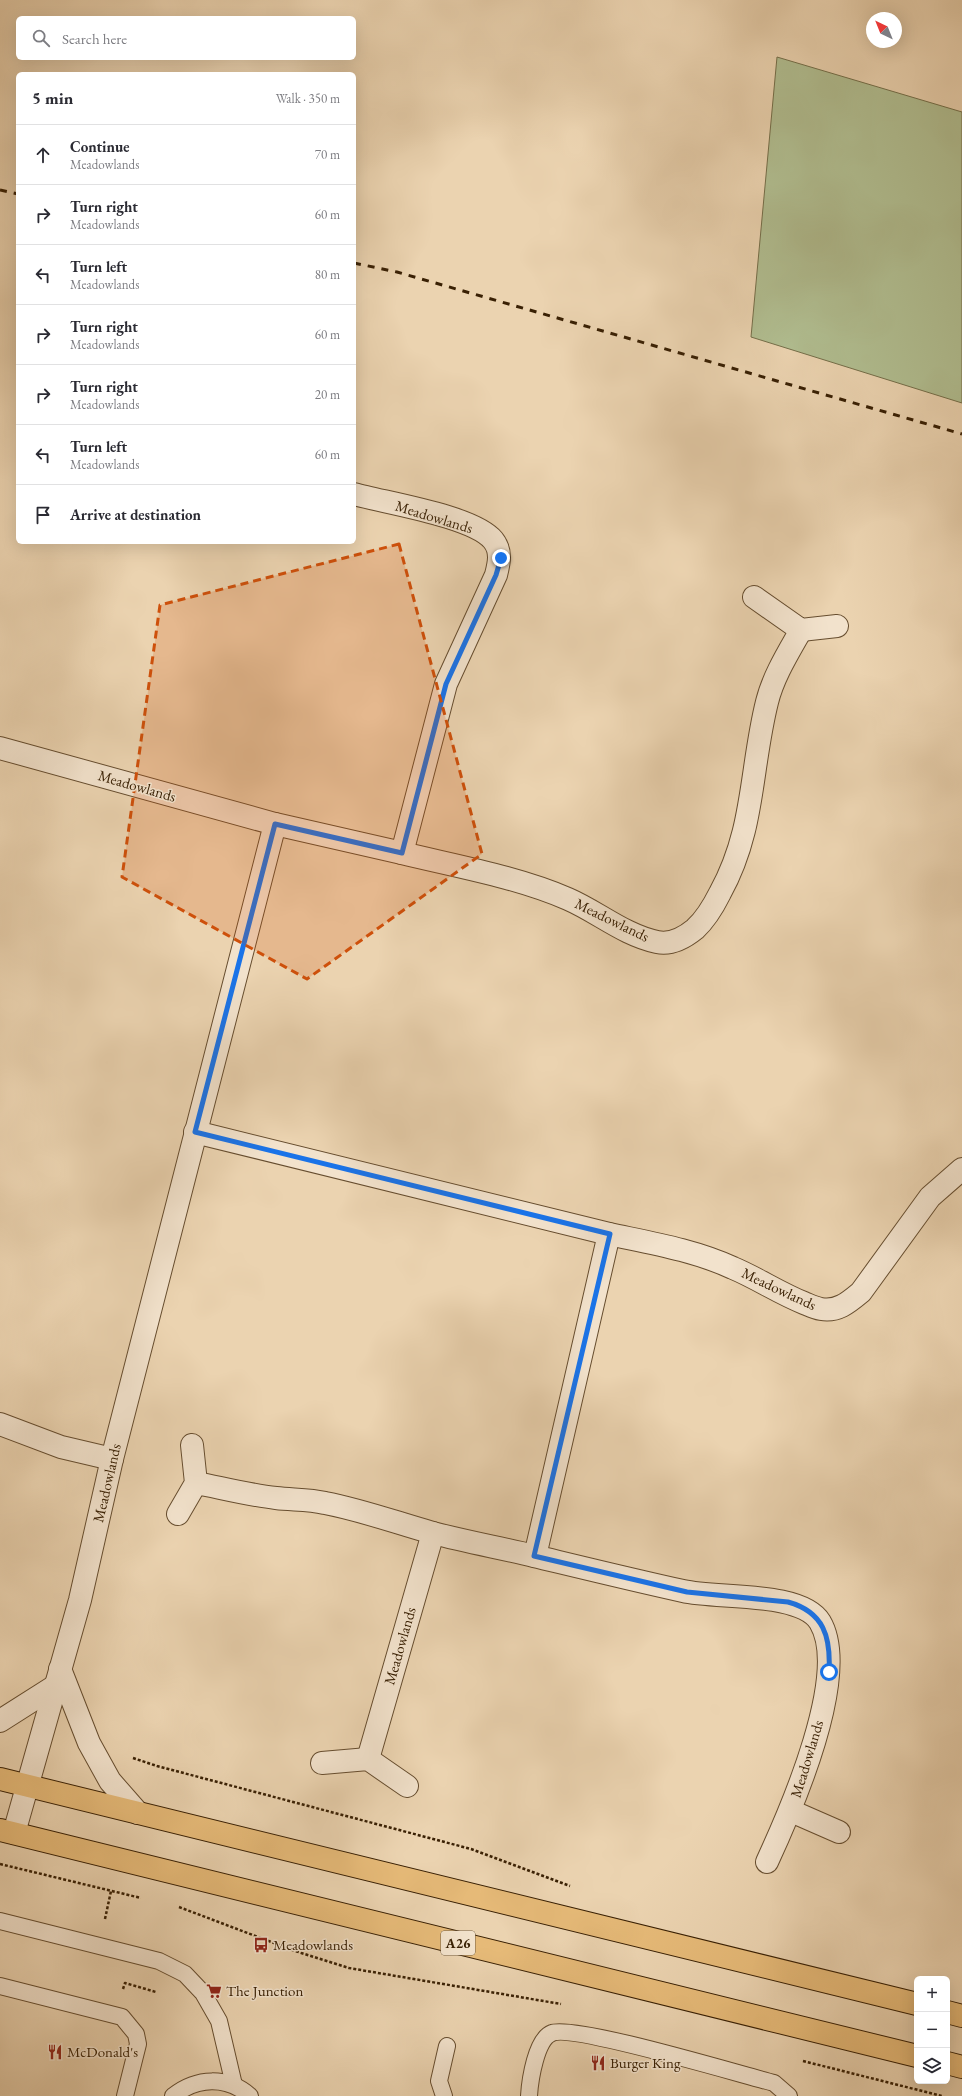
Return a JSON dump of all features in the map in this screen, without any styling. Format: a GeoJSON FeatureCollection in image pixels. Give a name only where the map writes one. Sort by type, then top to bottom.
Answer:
{"type":"FeatureCollection","features":[{"type":"Feature","properties":{"kind":"highway"},"geometry":{"type":"LineString","coordinates":[[0,1779],[914,2003]]}},
{"type":"Feature","properties":{"kind":"highway","name":"A26"},"geometry":{"type":"LineString","coordinates":[[7,1831],[914,2055]]}},
{"type":"Feature","properties":{"kind":"highway"},"geometry":{"type":"LineString","coordinates":[[950,2013],[962,2016]]}},
{"type":"Feature","properties":{"kind":"highway"},"geometry":{"type":"LineString","coordinates":[[950,2064],[962,2067]]}},
{"type":"Feature","properties":{"kind":"street","name":"Meadowlands"},"geometry":{"type":"LineString","coordinates":[[356,495],[457,520],[477,529],[493,540],[501,558],[496,575],[446,684],[402,853]]}},
{"type":"Feature","properties":{"kind":"street"},"geometry":{"type":"LineString","coordinates":[[754,597],[801,630],[837,626]]}},
{"type":"Feature","properties":{"kind":"street","name":"Meadowlands"},"geometry":{"type":"LineString","coordinates":[[0,748],[275,824],[402,853],[516,882],[568,898],[636,935],[657,942],[670,943],[687,936],[704,921],[732,873],[742,843],[754,786],[758,737],[767,700],[781,666],[801,630]]}},
{"type":"Feature","properties":{"kind":"street","name":"Meadowlands"},"geometry":{"type":"LineString","coordinates":[[7,1831],[27,1785],[80,1600],[112,1458],[275,824]]}},
{"type":"Feature","properties":{"kind":"street","name":"Meadowlands"},"geometry":{"type":"LineString","coordinates":[[195,1132],[610,1234],[669,1246],[702,1256],[733,1268],[790,1297],[820,1309],[833,1309],[846,1304],[861,1292],[930,1197],[962,1169]]}},
{"type":"Feature","properties":{"kind":"street"},"geometry":{"type":"LineString","coordinates":[[534,1556],[610,1234]]}},
{"type":"Feature","properties":{"kind":"street"},"geometry":{"type":"LineString","coordinates":[[0,1424],[61,1447],[112,1458]]}},
{"type":"Feature","properties":{"kind":"street"},"geometry":{"type":"LineString","coordinates":[[178,1514],[196,1483],[192,1445]]}},
{"type":"Feature","properties":{"kind":"street","name":"Meadowlands"},"geometry":{"type":"LineString","coordinates":[[196,1483],[274,1498],[323,1502],[382,1517],[433,1533],[687,1592],[788,1602],[801,1606],[813,1613],[821,1623],[827,1640],[829,1650],[829,1672],[814,1745],[791,1811],[768,1862]]}},
{"type":"Feature","properties":{"kind":"street","name":"Meadowlands"},"geometry":{"type":"LineString","coordinates":[[368,1759],[433,1533]]}},
{"type":"Feature","properties":{"kind":"street"},"geometry":{"type":"LineString","coordinates":[[0,1721],[58,1678],[89,1743],[110,1782],[138,1813]]}},
{"type":"Feature","properties":{"kind":"street"},"geometry":{"type":"LineString","coordinates":[[322,1763],[368,1759],[408,1786]]}},
{"type":"Feature","properties":{"kind":"street","name":"Meadowlands"},"geometry":{"type":"LineString","coordinates":[[791,1811],[838,1832]]}},
{"type":"Feature","properties":{"kind":"lane"},"geometry":{"type":"LineString","coordinates":[[0,1921],[159,1961],[169,1964],[185,1974],[203,1993],[219,2021],[234,2085]]}},
{"type":"Feature","properties":{"kind":"lane"},"geometry":{"type":"LineString","coordinates":[[0,1986],[122,2017],[131,2026],[136,2034],[138,2044],[125,2096]]}},
{"type":"Feature","properties":{"kind":"lane"},"geometry":{"type":"LineString","coordinates":[[529,2096],[530,2084],[541,2042],[552,2033],[564,2031],[609,2040],[774,2083],[789,2096]]}},
{"type":"Feature","properties":{"kind":"lane"},"geometry":{"type":"LineString","coordinates":[[444,2096],[439,2081],[447,2046]]}},
{"type":"Feature","properties":{"kind":"lane"},"geometry":{"type":"LineString","coordinates":[[173,2096],[183,2088],[199,2082],[216,2080],[234,2085],[250,2096]]}},
{"type":"Feature","properties":{"kind":"path"},"geometry":{"type":"LineString","coordinates":[[89,1743],[157,1766],[471,1849],[575,1888]]}},
{"type":"Feature","properties":{"kind":"path"},"geometry":{"type":"LineString","coordinates":[[0,1864],[149,1900]]}},
{"type":"Feature","properties":{"kind":"path"},"geometry":{"type":"LineString","coordinates":[[105,1919],[111,1891]]}},
{"type":"Feature","properties":{"kind":"path"},"geometry":{"type":"LineString","coordinates":[[171,1905],[295,1951],[349,1968],[562,2004]]}},
{"type":"Feature","properties":{"kind":"path"},"geometry":{"type":"LineString","coordinates":[[116,2015],[126,1982],[161,1993],[162,1986],[159,1961]]}},
{"type":"Feature","properties":{"kind":"path"},"geometry":{"type":"LineString","coordinates":[[801,2061],[942,2096]]}},
{"type":"Feature","properties":{"kind":"highlighted area"},"geometry":{"type":"Polygon","coordinates":[[[399,544],[482,854],[307,979],[122,877],[160,605],[399,544]]]}},
{"type":"Feature","properties":{"kind":"green space"},"geometry":{"type":"Polygon","coordinates":[[[777,57],[962,112],[962,403],[751,337],[777,57]]]}},
{"type":"Feature","properties":{"kind":"railway"},"geometry":{"type":"LineString","coordinates":[[0,190],[16,194]]}},
{"type":"Feature","properties":{"kind":"railway"},"geometry":{"type":"LineString","coordinates":[[356,263],[397,272],[962,434]]}},
{"type":"Feature","properties":{"kind":"place","name":"Meadowlands"},"geometry":{"type":"Point","coordinates":[261,1945]}},
{"type":"Feature","properties":{"kind":"place","name":"The Junction"},"geometry":{"type":"Point","coordinates":[214,1991]}},
{"type":"Feature","properties":{"kind":"place","name":"McDonald's"},"geometry":{"type":"Point","coordinates":[55,2052]}},
{"type":"Feature","properties":{"kind":"place","name":"Burger King"},"geometry":{"type":"Point","coordinates":[598,2063]}},
{"type":"Feature","properties":{"kind":"route"},"geometry":{"type":"LineString","coordinates":[[501,558],[496,575],[446,684],[402,853],[275,824],[195,1132],[610,1234],[534,1556],[687,1592],[788,1602],[801,1606],[810,1610],[821,1623],[829,1650],[829,1672]]}}]}
